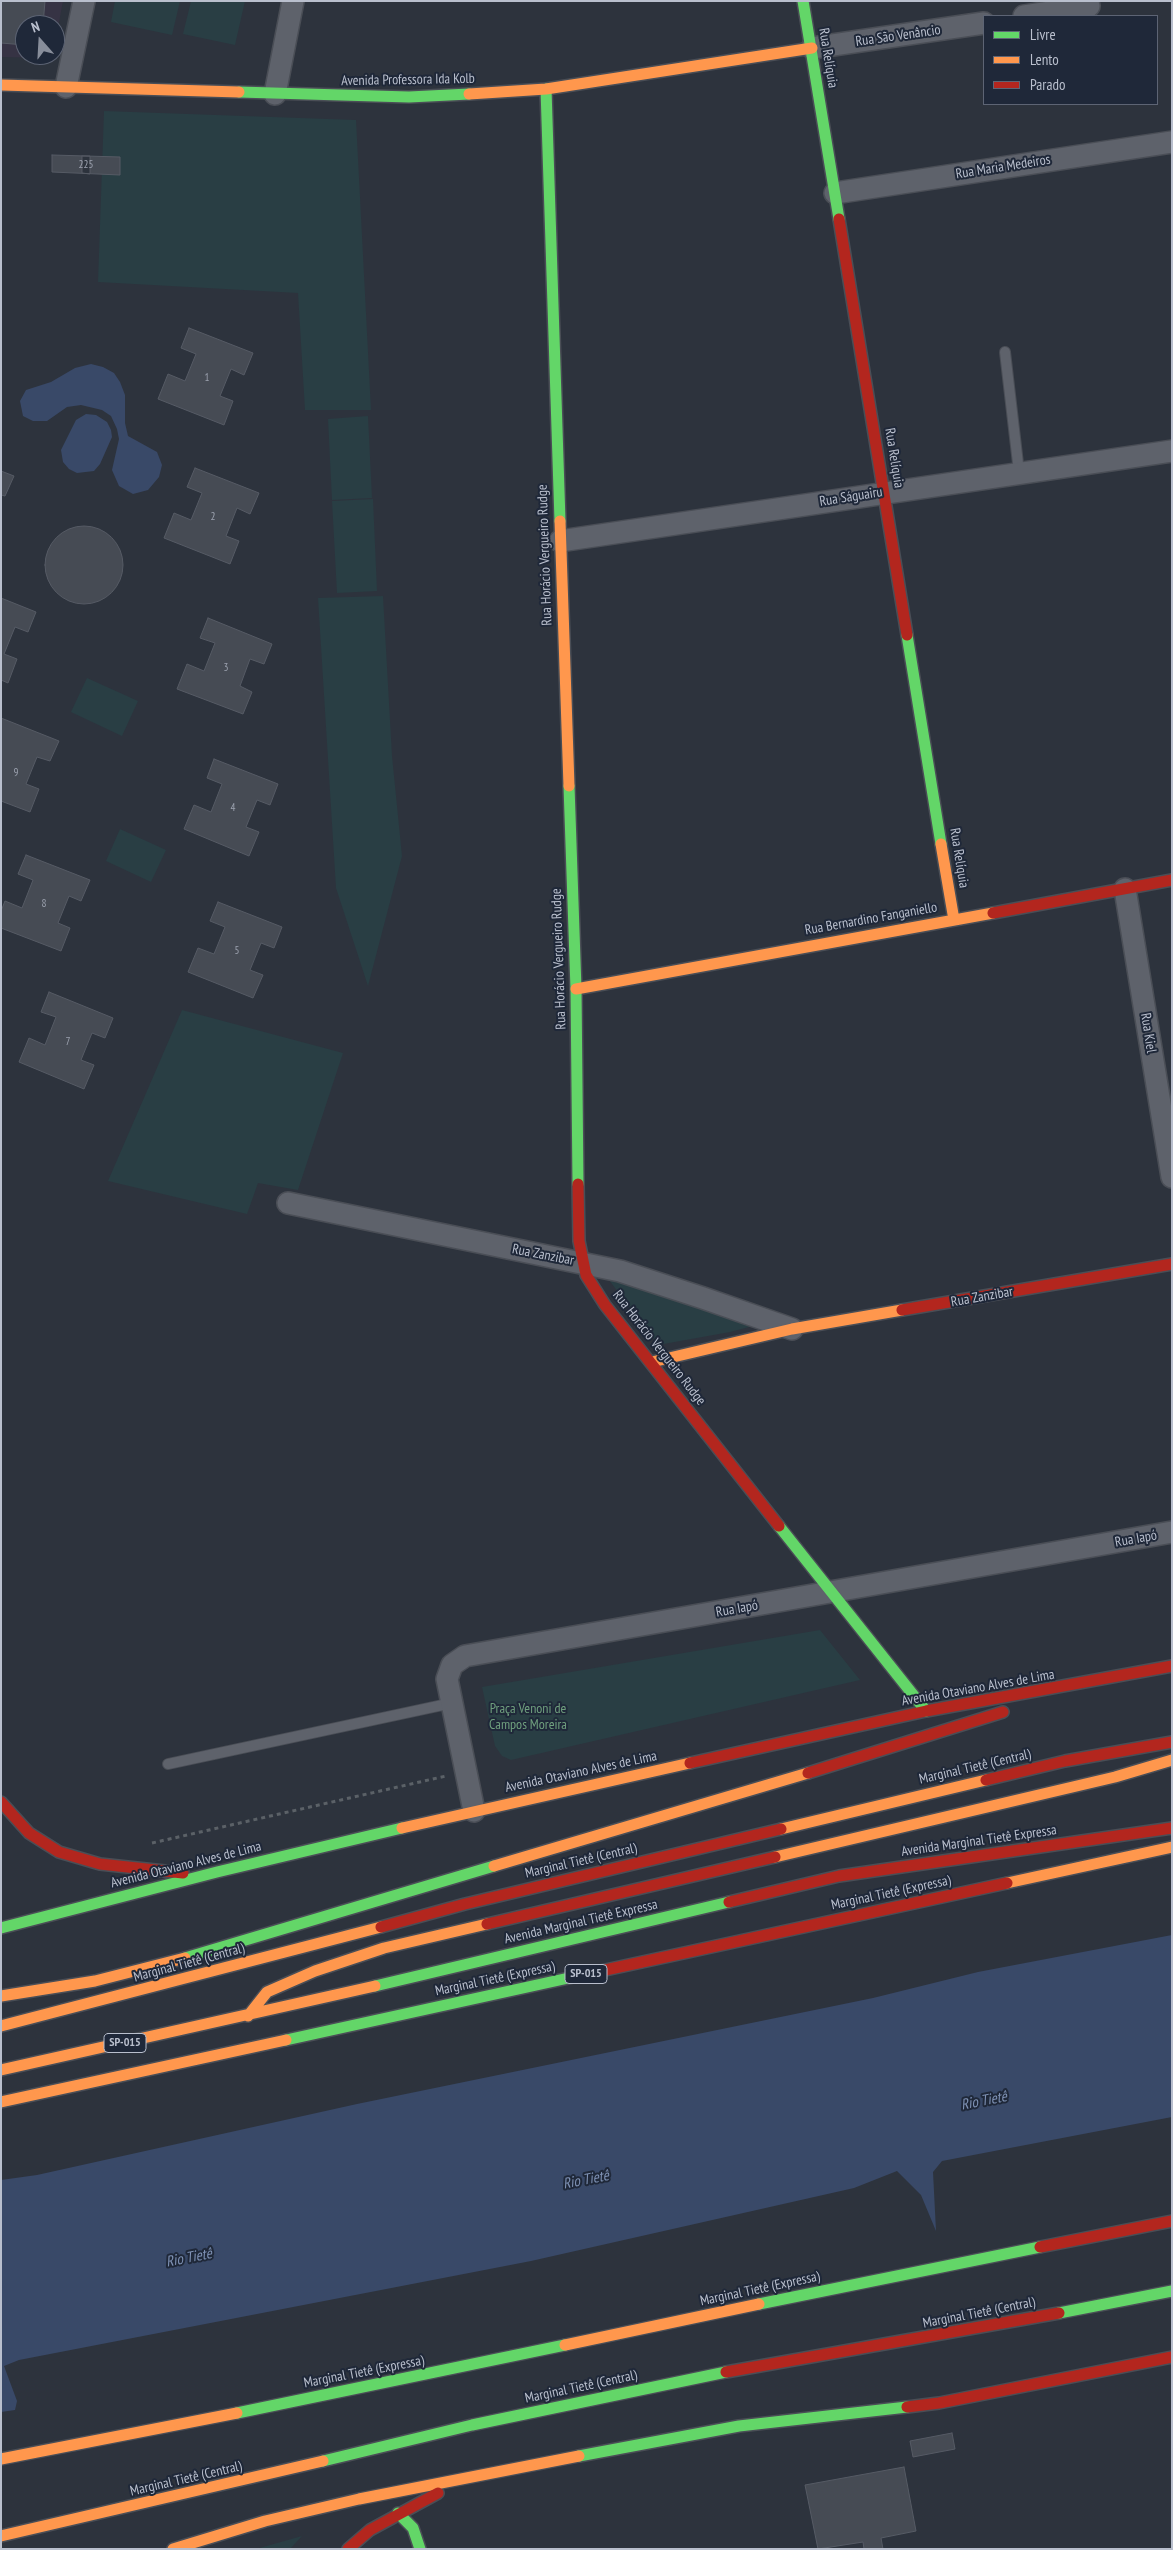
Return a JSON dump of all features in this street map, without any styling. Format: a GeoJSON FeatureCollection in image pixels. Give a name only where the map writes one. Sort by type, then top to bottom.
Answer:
{"type":"FeatureCollection","features":[{"type":"Feature","properties":{"kind":"main road","name":"Rua Relíquia"},"geometry":{"type":"LineString","coordinates":[[803,1],[954,920]]}},
{"type":"Feature","properties":{"kind":"main road","name":"Avenida Professora Ida Kolb"},"geometry":{"type":"LineString","coordinates":[[1,85],[409,97],[546,89],[812,48]]}},
{"type":"Feature","properties":{"kind":"main road","name":"Rua Horácio Vergueiro Rudge"},"geometry":{"type":"LineString","coordinates":[[546,89],[576,988],[579,1241],[582,1262],[586,1275],[605,1305],[652,1362],[831,1593],[926,1711]]}},
{"type":"Feature","properties":{"kind":"main road","name":"Rua Bernardino Fanganiello"},"geometry":{"type":"LineString","coordinates":[[576,988],[1172,880]]}},
{"type":"Feature","properties":{"kind":"main road","name":"Rua Zanzibar"},"geometry":{"type":"LineString","coordinates":[[652,1362],[792,1330],[1172,1264]]}},
{"type":"Feature","properties":{"kind":"main road","name":"Avenida Otaviano Alves de Lima"},"geometry":{"type":"LineString","coordinates":[[1,1928],[217,1872],[474,1811],[926,1711],[1050,1690],[1172,1666]]}},
{"type":"Feature","properties":{"kind":"main road"},"geometry":{"type":"LineString","coordinates":[[1,1996],[95,1981],[192,1956],[878,1752],[1017,1707],[1050,1690]]}},
{"type":"Feature","properties":{"kind":"main road","name":"Marginal Tietê (Central)"},"geometry":{"type":"LineString","coordinates":[[1,2026],[308,1948],[465,1904],[1065,1761],[1172,1742]]}},
{"type":"Feature","properties":{"kind":"main road"},"geometry":{"type":"LineString","coordinates":[[248,2016],[267,1992],[315,1971],[384,1948],[1115,1777],[1172,1760]]}},
{"type":"Feature","properties":{"kind":"main road"},"geometry":{"type":"LineString","coordinates":[[1,1802],[29,1833],[59,1852],[100,1864],[135,1869],[173,1873],[217,1872]]}},
{"type":"Feature","properties":{"kind":"main road","name":"Avenida Marginal Tietê Expressa"},"geometry":{"type":"LineString","coordinates":[[1,2070],[248,2016],[838,1876],[1172,1828]]}},
{"type":"Feature","properties":{"kind":"main road","name":"Marginal Tietê (Expressa)"},"geometry":{"type":"LineString","coordinates":[[1,2102],[1172,1847]]}},
{"type":"Feature","properties":{"kind":"main road","name":"Marginal Tietê (Expressa)"},"geometry":{"type":"LineString","coordinates":[[1,2459],[390,2383],[748,2306],[1172,2221]]}},
{"type":"Feature","properties":{"kind":"main road","name":"Marginal Tietê (Central)"},"geometry":{"type":"LineString","coordinates":[[1,2536],[188,2494],[472,2426],[703,2376],[973,2330],[1172,2291]]}},
{"type":"Feature","properties":{"kind":"main road"},"geometry":{"type":"LineString","coordinates":[[173,2549],[265,2521],[359,2499],[470,2477],[739,2426],[939,2403],[1172,2357]]}},
{"type":"Feature","properties":{"kind":"main road"},"geometry":{"type":"LineString","coordinates":[[348,2549],[370,2530],[398,2513],[470,2477]]}},
{"type":"Feature","properties":{"kind":"main road"},"geometry":{"type":"LineString","coordinates":[[398,2513],[413,2528],[420,2549]]}},
{"type":"Feature","properties":{"kind":"street"},"geometry":{"type":"LineString","coordinates":[[66,87],[84,1]]}},
{"type":"Feature","properties":{"kind":"street"},"geometry":{"type":"LineString","coordinates":[[275,94],[292,1]]}},
{"type":"Feature","properties":{"kind":"street"},"geometry":{"type":"LineString","coordinates":[[1030,15],[1089,6]]}},
{"type":"Feature","properties":{"kind":"street","name":"Rua São Venâncio"},"geometry":{"type":"LineString","coordinates":[[812,48],[983,23]]}},
{"type":"Feature","properties":{"kind":"street","name":"Rua Maria Medeiros"},"geometry":{"type":"LineString","coordinates":[[835,193],[1172,142]]}},
{"type":"Feature","properties":{"kind":"street","name":"Rua Ságuairu"},"geometry":{"type":"LineString","coordinates":[[560,541],[1172,451]]}},
{"type":"Feature","properties":{"kind":"street","name":"Rua Kiel"},"geometry":{"type":"LineString","coordinates":[[1125,889],[1172,1177]]}},
{"type":"Feature","properties":{"kind":"street","name":"Rua Zanzibar"},"geometry":{"type":"LineString","coordinates":[[288,1203],[620,1271],[792,1330]]}},
{"type":"Feature","properties":{"kind":"street","name":"Rua Iapó"},"geometry":{"type":"LineString","coordinates":[[474,1811],[448,1679],[449,1670],[457,1660],[465,1656],[1172,1532]]}},
{"type":"Feature","properties":{"kind":"lane"},"geometry":{"type":"LineString","coordinates":[[1005,352],[1019,472]]}},
{"type":"Feature","properties":{"kind":"lane"},"geometry":{"type":"LineString","coordinates":[[168,1764],[452,1703]]}},
{"type":"Feature","properties":{"kind":"path"},"geometry":{"type":"LineString","coordinates":[[151,1844],[466,1771]]}},
{"type":"Feature","properties":{"kind":"shaded area"},"geometry":{"type":"Polygon","coordinates":[[[1,1],[63,1],[60,15],[15,15],[15,57],[1,57],[1,1]]]}},
{"type":"Feature","properties":{"kind":"green space"},"geometry":{"type":"Polygon","coordinates":[[[115,1],[180,1],[172,35],[111,22],[115,1]]]}},
{"type":"Feature","properties":{"kind":"green space"},"geometry":{"type":"Polygon","coordinates":[[[191,1],[245,1],[235,45],[183,34],[191,1]]]}},
{"type":"Feature","properties":{"kind":"green space"},"geometry":{"type":"Polygon","coordinates":[[[104,111],[356,120],[371,410],[305,410],[298,293],[98,282],[104,111]]]}},
{"type":"Feature","properties":{"kind":"green space"},"geometry":{"type":"Polygon","coordinates":[[[368,416],[372,498],[332,500],[328,419],[368,416]]]}},
{"type":"Feature","properties":{"kind":"green space"},"geometry":{"type":"Polygon","coordinates":[[[373,499],[377,591],[337,593],[332,501],[373,499]]]}},
{"type":"Feature","properties":{"kind":"green space"},"geometry":{"type":"Polygon","coordinates":[[[383,596],[392,756],[402,856],[368,986],[336,888],[318,598],[383,596]]]}},
{"type":"Feature","properties":{"kind":"green space"},"geometry":{"type":"Polygon","coordinates":[[[87,678],[138,701],[122,736],[71,712],[87,678]]]}},
{"type":"Feature","properties":{"kind":"green space"},"geometry":{"type":"Polygon","coordinates":[[[120,829],[166,850],[151,882],[106,861],[120,829]]]}},
{"type":"Feature","properties":{"kind":"green space"},"geometry":{"type":"Polygon","coordinates":[[[182,1010],[343,1053],[298,1190],[258,1183],[247,1214],[108,1181],[182,1010]]]}},
{"type":"Feature","properties":{"kind":"green space"},"geometry":{"type":"Polygon","coordinates":[[[609,1280],[690,1298],[753,1326],[658,1345],[609,1280]]]}},
{"type":"Feature","properties":{"kind":"green space","name":"Praça Venoni de Campos Moreira"},"geometry":{"type":"Polygon","coordinates":[[[820,1630],[860,1680],[511,1760],[502,1756],[495,1746],[482,1687],[820,1630]]]}},
{"type":"Feature","properties":{"kind":"green space"},"geometry":{"type":"Polygon","coordinates":[[[302,2536],[290,2549],[256,2549],[302,2536]]]}},
{"type":"Feature","properties":{"kind":"water"},"geometry":{"type":"Polygon","coordinates":[[[91,364],[103,367],[114,373],[120,382],[125,395],[125,423],[128,436],[157,452],[162,465],[159,477],[148,490],[133,494],[119,486],[112,470],[119,439],[117,429],[111,416],[102,410],[81,405],[67,407],[47,421],[33,421],[23,416],[20,401],[26,390],[51,382],[75,368],[91,364]]]}},
{"type":"Feature","properties":{"kind":"water"},"geometry":{"type":"Polygon","coordinates":[[[86,414],[96,415],[107,422],[112,437],[100,464],[94,471],[77,473],[69,469],[63,462],[61,450],[76,420],[86,414]]]}},
{"type":"Feature","properties":{"kind":"water","name":"Rio Tietê"},"geometry":{"type":"Polygon","coordinates":[[[1172,1935],[1172,2117],[942,2161],[933,2172],[936,2231],[921,2195],[897,2171],[854,2188],[531,2261],[19,2360],[4,2366],[17,2401],[15,2410],[1,2412],[1,2180],[37,2175],[357,2104],[873,1998],[978,1972],[1172,1935]]]}},
{"type":"Feature","properties":{"kind":"building"},"geometry":{"type":"Polygon","coordinates":[[[1,1],[45,1],[44,15],[15,15],[15,44],[1,43],[1,1]]]}},
{"type":"Feature","properties":{"kind":"building"},"geometry":{"type":"Polygon","coordinates":[[[52,155],[120,157],[120,175],[52,172],[52,155]]]}},
{"type":"Feature","properties":{"kind":"building"},"geometry":{"type":"Polygon","coordinates":[[[82,156],[90,156],[90,174],[82,173],[82,156]]]}},
{"type":"Feature","properties":{"kind":"building"},"geometry":{"type":"Polygon","coordinates":[[[189,328],[253,353],[244,375],[231,369],[220,396],[233,401],[224,425],[158,399],[168,374],[185,381],[196,354],[181,348],[189,328]]]}},
{"type":"Feature","properties":{"kind":"building"},"geometry":{"type":"Polygon","coordinates":[[[195,468],[259,493],[250,514],[237,508],[226,536],[239,541],[230,564],[164,538],[174,513],[191,520],[202,493],[187,487],[195,468]]]}},
{"type":"Feature","properties":{"kind":"building"},"geometry":{"type":"Polygon","coordinates":[[[1,471],[14,476],[5,496],[1,495],[1,471]]]}},
{"type":"Feature","properties":{"kind":"building"},"geometry":{"type":"Polygon","coordinates":[[[84,526],[99,529],[116,543],[120,550],[123,565],[120,580],[106,597],[99,601],[84,604],[69,601],[52,587],[48,580],[45,565],[48,550],[62,533],[69,529],[84,526]]]}},
{"type":"Feature","properties":{"kind":"building"},"geometry":{"type":"Polygon","coordinates":[[[1,598],[36,612],[28,632],[15,627],[4,654],[17,659],[8,683],[1,680],[1,598]]]}},
{"type":"Feature","properties":{"kind":"building"},"geometry":{"type":"Polygon","coordinates":[[[208,618],[272,644],[264,664],[250,659],[240,686],[252,692],[243,714],[177,689],[187,664],[204,671],[215,643],[200,638],[208,618]]]}},
{"type":"Feature","properties":{"kind":"building"},"geometry":{"type":"Polygon","coordinates":[[[1,718],[59,741],[50,761],[37,757],[26,784],[39,789],[30,812],[1,801],[1,718]]]}},
{"type":"Feature","properties":{"kind":"building"},"geometry":{"type":"Polygon","coordinates":[[[214,759],[278,784],[270,805],[257,800],[246,827],[259,832],[249,856],[184,829],[194,805],[211,812],[222,784],[207,778],[214,759]]]}},
{"type":"Feature","properties":{"kind":"building"},"geometry":{"type":"Polygon","coordinates":[[[26,855],[90,880],[81,901],[69,896],[58,923],[70,928],[61,951],[1,928],[1,911],[5,901],[22,908],[33,880],[18,874],[26,855]]]}},
{"type":"Feature","properties":{"kind":"building"},"geometry":{"type":"Polygon","coordinates":[[[218,902],[282,927],[274,948],[261,943],[250,970],[263,975],[253,998],[188,972],[198,948],[214,954],[225,927],[210,921],[218,902]]]}},
{"type":"Feature","properties":{"kind":"building"},"geometry":{"type":"Polygon","coordinates":[[[49,992],[113,1018],[105,1038],[92,1033],[81,1060],[94,1065],[84,1089],[19,1062],[29,1038],[45,1045],[56,1017],[41,1012],[49,992]]]}},
{"type":"Feature","properties":{"kind":"building"},"geometry":{"type":"Polygon","coordinates":[[[952,2433],[955,2449],[913,2457],[910,2441],[952,2433]]]}},
{"type":"Feature","properties":{"kind":"building"},"geometry":{"type":"Polygon","coordinates":[[[904,2467],[916,2531],[881,2538],[883,2549],[864,2549],[863,2542],[818,2549],[805,2485],[904,2467]]]}},
{"type":"Feature","properties":{"kind":"traffic: fast"},"geometry":{"type":"LineString","coordinates":[[803,1],[839,219]]}},
{"type":"Feature","properties":{"kind":"traffic: fast"},"geometry":{"type":"LineString","coordinates":[[546,89],[560,521]]}},
{"type":"Feature","properties":{"kind":"traffic: fast"},"geometry":{"type":"LineString","coordinates":[[239,92],[409,97],[469,94]]}},
{"type":"Feature","properties":{"kind":"traffic: fast"},"geometry":{"type":"LineString","coordinates":[[907,635],[941,844]]}},
{"type":"Feature","properties":{"kind":"traffic: fast"},"geometry":{"type":"LineString","coordinates":[[569,786],[576,989],[578,1184]]}},
{"type":"Feature","properties":{"kind":"traffic: fast"},"geometry":{"type":"LineString","coordinates":[[779,1526],[926,1711]]}},
{"type":"Feature","properties":{"kind":"traffic: fast"},"geometry":{"type":"LineString","coordinates":[[1,1928],[217,1872],[402,1828]]}},
{"type":"Feature","properties":{"kind":"traffic: fast"},"geometry":{"type":"LineString","coordinates":[[185,1958],[494,1866]]}},
{"type":"Feature","properties":{"kind":"traffic: fast"},"geometry":{"type":"LineString","coordinates":[[375,1986],[729,1902]]}},
{"type":"Feature","properties":{"kind":"traffic: fast"},"geometry":{"type":"LineString","coordinates":[[286,2040],[596,1972]]}},
{"type":"Feature","properties":{"kind":"traffic: fast"},"geometry":{"type":"LineString","coordinates":[[759,2304],[1040,2247]]}},
{"type":"Feature","properties":{"kind":"traffic: fast"},"geometry":{"type":"LineString","coordinates":[[1059,2313],[1172,2291]]}},
{"type":"Feature","properties":{"kind":"traffic: fast"},"geometry":{"type":"LineString","coordinates":[[237,2413],[565,2345]]}},
{"type":"Feature","properties":{"kind":"traffic: fast"},"geometry":{"type":"LineString","coordinates":[[323,2461],[472,2425],[726,2372]]}},
{"type":"Feature","properties":{"kind":"traffic: fast"},"geometry":{"type":"LineString","coordinates":[[579,2456],[739,2426],[907,2407]]}},
{"type":"Feature","properties":{"kind":"traffic: fast"},"geometry":{"type":"LineString","coordinates":[[398,2513],[413,2528],[420,2549]]}},
{"type":"Feature","properties":{"kind":"traffic: slow"},"geometry":{"type":"LineString","coordinates":[[469,94],[546,89],[812,48]]}},
{"type":"Feature","properties":{"kind":"traffic: slow"},"geometry":{"type":"LineString","coordinates":[[1,85],[239,92]]}},
{"type":"Feature","properties":{"kind":"traffic: slow"},"geometry":{"type":"LineString","coordinates":[[560,521],[569,786]]}},
{"type":"Feature","properties":{"kind":"traffic: slow"},"geometry":{"type":"LineString","coordinates":[[941,844],[954,920]]}},
{"type":"Feature","properties":{"kind":"traffic: slow"},"geometry":{"type":"LineString","coordinates":[[576,989],[993,913]]}},
{"type":"Feature","properties":{"kind":"traffic: slow"},"geometry":{"type":"LineString","coordinates":[[652,1362],[792,1329],[902,1310]]}},
{"type":"Feature","properties":{"kind":"traffic: slow"},"geometry":{"type":"LineString","coordinates":[[775,1857],[1115,1777],[1172,1760]]}},
{"type":"Feature","properties":{"kind":"traffic: slow"},"geometry":{"type":"LineString","coordinates":[[402,1828],[690,1763]]}},
{"type":"Feature","properties":{"kind":"traffic: slow"},"geometry":{"type":"LineString","coordinates":[[494,1866],[808,1773]]}},
{"type":"Feature","properties":{"kind":"traffic: slow"},"geometry":{"type":"LineString","coordinates":[[781,1829],[986,1780]]}},
{"type":"Feature","properties":{"kind":"traffic: slow"},"geometry":{"type":"LineString","coordinates":[[1007,1883],[1172,1847]]}},
{"type":"Feature","properties":{"kind":"traffic: slow"},"geometry":{"type":"LineString","coordinates":[[248,2016],[267,1992],[315,1971],[384,1948],[487,1924]]}},
{"type":"Feature","properties":{"kind":"traffic: slow"},"geometry":{"type":"LineString","coordinates":[[1,2026],[381,1927]]}},
{"type":"Feature","properties":{"kind":"traffic: slow"},"geometry":{"type":"LineString","coordinates":[[1,1996],[95,1981],[185,1958]]}},
{"type":"Feature","properties":{"kind":"traffic: slow"},"geometry":{"type":"LineString","coordinates":[[1,2070],[375,1986]]}},
{"type":"Feature","properties":{"kind":"traffic: slow"},"geometry":{"type":"LineString","coordinates":[[1,2102],[286,2040]]}},
{"type":"Feature","properties":{"kind":"traffic: slow"},"geometry":{"type":"LineString","coordinates":[[565,2345],[759,2304]]}},
{"type":"Feature","properties":{"kind":"traffic: slow"},"geometry":{"type":"LineString","coordinates":[[1,2459],[237,2413]]}},
{"type":"Feature","properties":{"kind":"traffic: slow"},"geometry":{"type":"LineString","coordinates":[[173,2549],[265,2521],[359,2499],[579,2456]]}},
{"type":"Feature","properties":{"kind":"traffic: slow"},"geometry":{"type":"LineString","coordinates":[[1,2536],[323,2461]]}},
{"type":"Feature","properties":{"kind":"traffic: jam"},"geometry":{"type":"LineString","coordinates":[[839,219],[907,635]]}},
{"type":"Feature","properties":{"kind":"traffic: jam"},"geometry":{"type":"LineString","coordinates":[[993,913],[1172,880]]}},
{"type":"Feature","properties":{"kind":"traffic: jam"},"geometry":{"type":"LineString","coordinates":[[578,1184],[579,1241],[586,1275],[605,1305],[779,1526]]}},
{"type":"Feature","properties":{"kind":"traffic: jam"},"geometry":{"type":"LineString","coordinates":[[902,1310],[1172,1264]]}},
{"type":"Feature","properties":{"kind":"traffic: jam"},"geometry":{"type":"LineString","coordinates":[[690,1763],[926,1711],[1172,1666]]}},
{"type":"Feature","properties":{"kind":"traffic: jam"},"geometry":{"type":"LineString","coordinates":[[808,1773],[1003,1712]]}},
{"type":"Feature","properties":{"kind":"traffic: jam"},"geometry":{"type":"LineString","coordinates":[[986,1780],[1065,1761],[1172,1742]]}},
{"type":"Feature","properties":{"kind":"traffic: jam"},"geometry":{"type":"LineString","coordinates":[[1,1802],[29,1833],[59,1852],[100,1864],[183,1873]]}},
{"type":"Feature","properties":{"kind":"traffic: jam"},"geometry":{"type":"LineString","coordinates":[[729,1902],[839,1876],[1172,1828]]}},
{"type":"Feature","properties":{"kind":"traffic: jam"},"geometry":{"type":"LineString","coordinates":[[381,1927],[465,1904],[781,1829]]}},
{"type":"Feature","properties":{"kind":"traffic: jam"},"geometry":{"type":"LineString","coordinates":[[487,1924],[775,1857]]}},
{"type":"Feature","properties":{"kind":"traffic: jam"},"geometry":{"type":"LineString","coordinates":[[596,1972],[1007,1883]]}},
{"type":"Feature","properties":{"kind":"traffic: jam"},"geometry":{"type":"LineString","coordinates":[[1040,2247],[1172,2221]]}},
{"type":"Feature","properties":{"kind":"traffic: jam"},"geometry":{"type":"LineString","coordinates":[[726,2372],[1059,2313]]}},
{"type":"Feature","properties":{"kind":"traffic: jam"},"geometry":{"type":"LineString","coordinates":[[907,2407],[939,2403],[1172,2357]]}},
{"type":"Feature","properties":{"kind":"traffic: jam"},"geometry":{"type":"LineString","coordinates":[[348,2549],[370,2530],[438,2493]]}}]}
